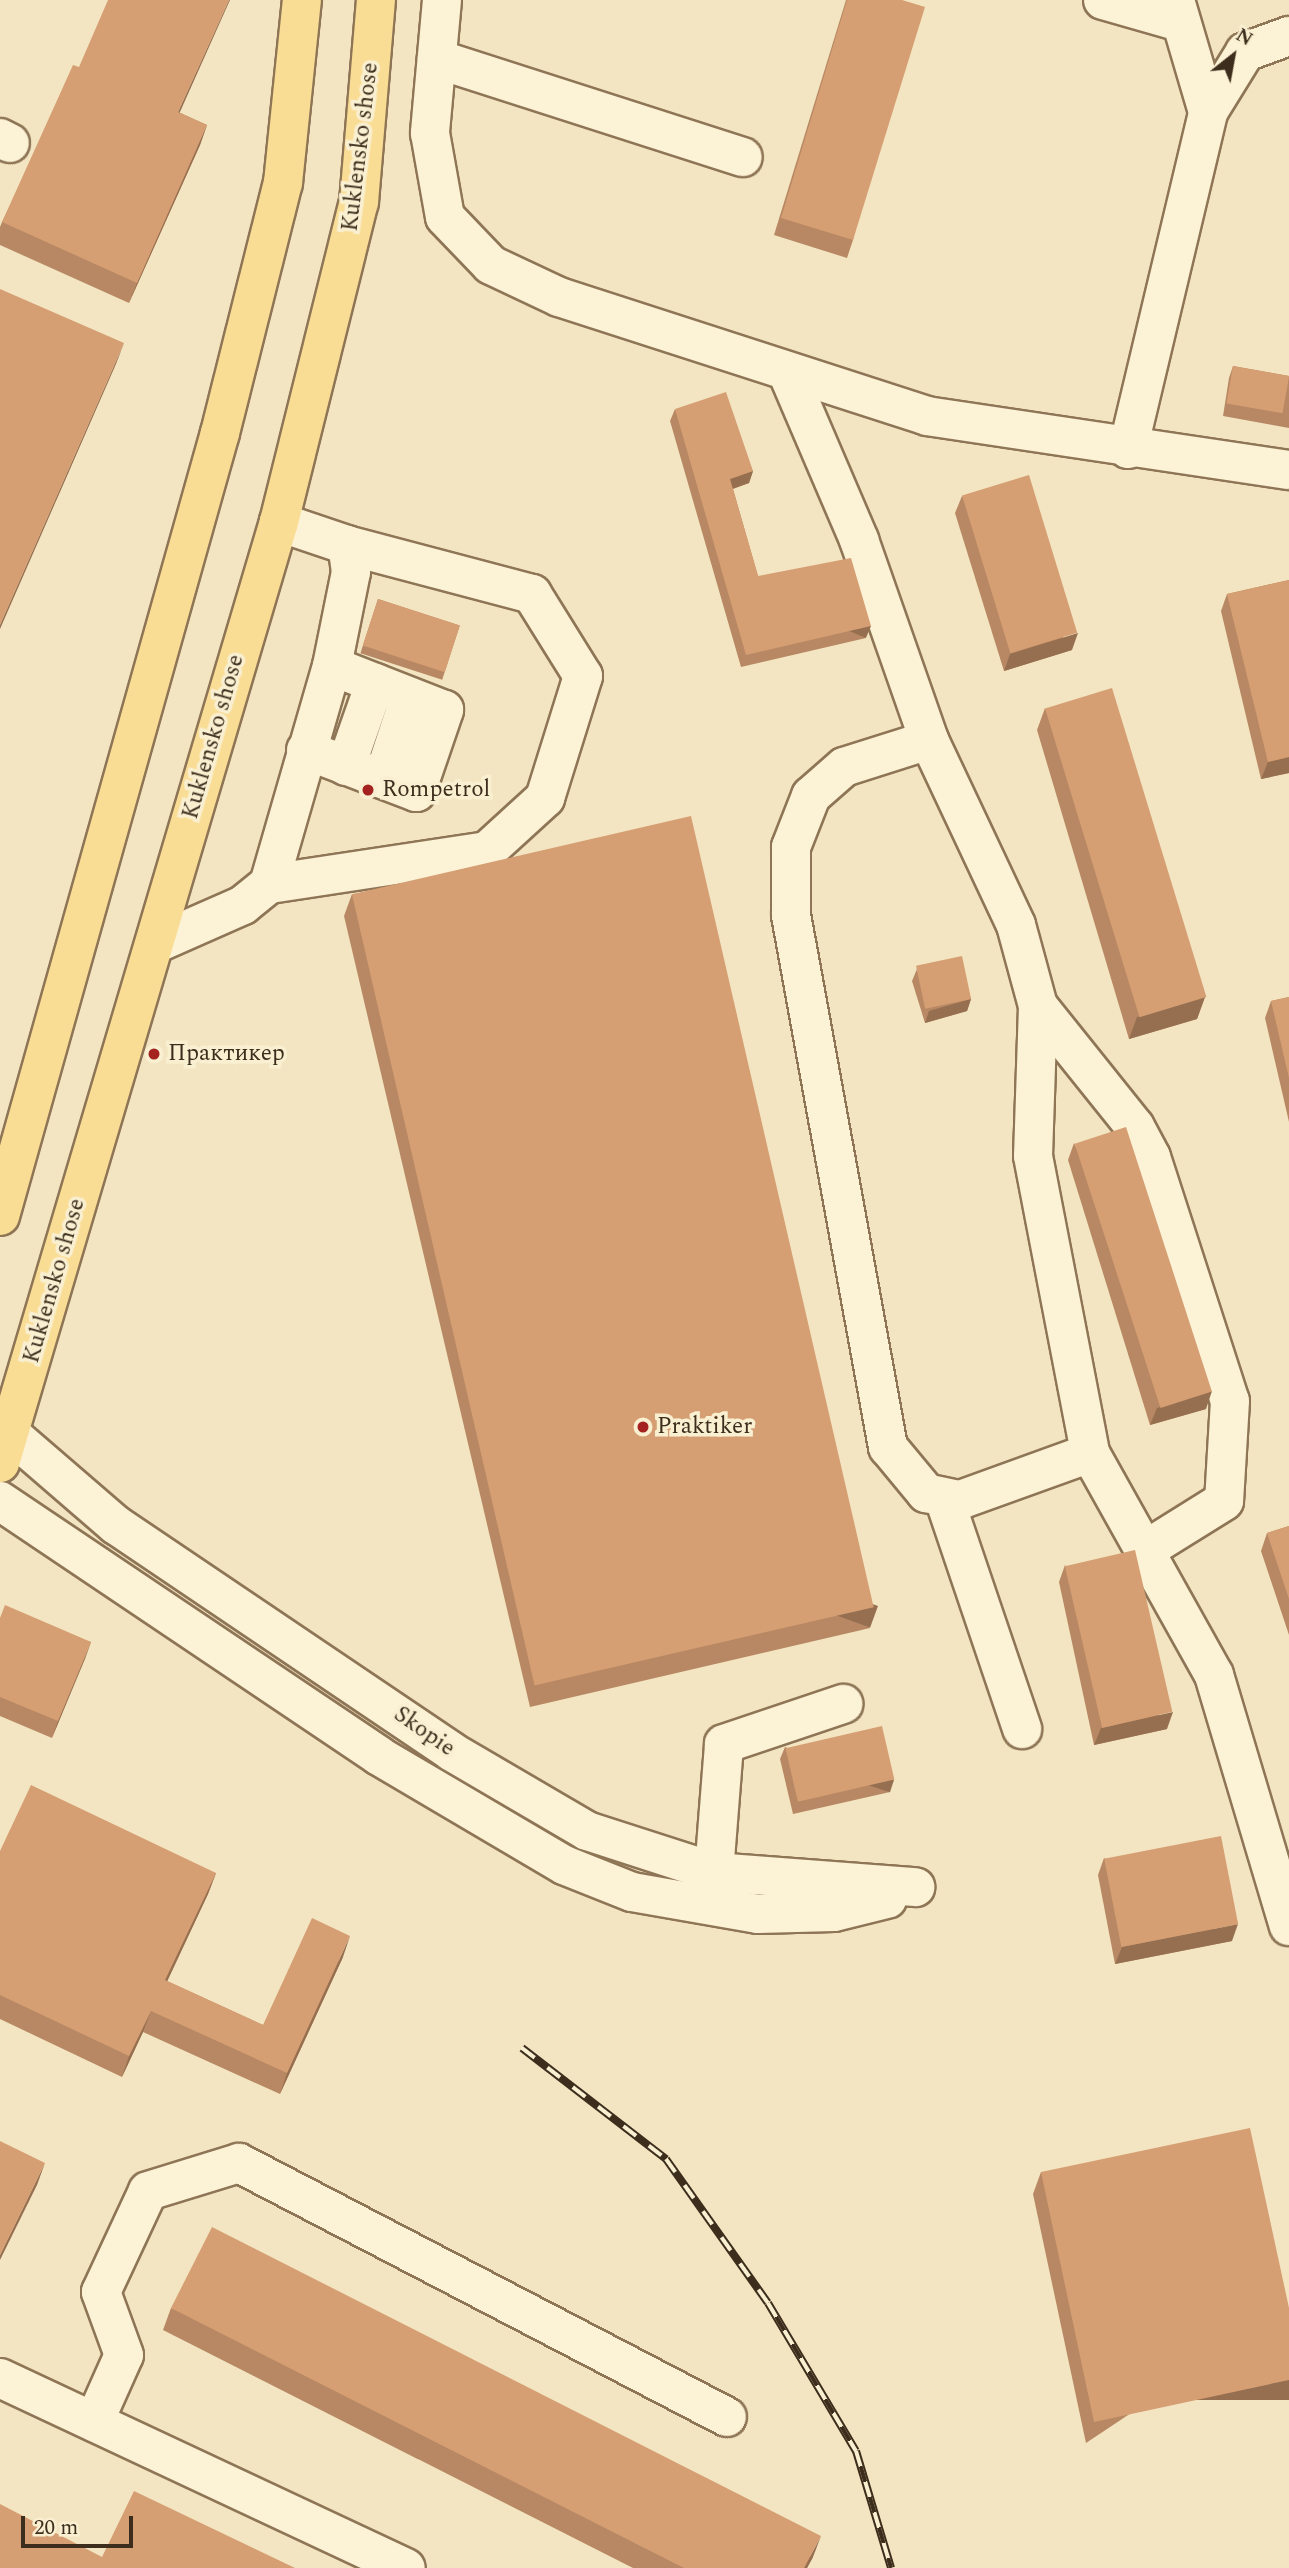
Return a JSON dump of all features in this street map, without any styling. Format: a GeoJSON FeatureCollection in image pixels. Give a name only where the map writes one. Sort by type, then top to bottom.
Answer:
{"type":"FeatureCollection","features":[{"type":"Feature","properties":{"kind":"main road"},"geometry":{"type":"LineString","coordinates":[[0,1216],[220,433],[273,222],[302,0]]}},
{"type":"Feature","properties":{"kind":"main road","name":"Kuklensko shose"},"geometry":{"type":"LineString","coordinates":[[4,1440],[157,943],[279,522],[359,201],[376,0]]}},
{"type":"Feature","properties":{"kind":"street"},"geometry":{"type":"LineString","coordinates":[[442,0],[430,133],[444,217],[491,265],[559,297],[788,374],[928,415],[1128,449],[1289,470]]}},
{"type":"Feature","properties":{"kind":"street"},"geometry":{"type":"LineString","coordinates":[[1103,0],[1178,11],[1208,112]]}},
{"type":"Feature","properties":{"kind":"street"},"geometry":{"type":"LineString","coordinates":[[1128,449],[1208,112],[1245,52],[1289,36]]}},
{"type":"Feature","properties":{"kind":"street"},"geometry":{"type":"LineString","coordinates":[[437,59],[743,157]]}},
{"type":"Feature","properties":{"kind":"street"},"geometry":{"type":"LineString","coordinates":[[788,374],[859,540],[929,740],[1016,925],[1038,1006],[1033,1156],[1090,1453],[1147,1549],[1214,1675],[1289,1926]]}},
{"type":"Feature","properties":{"kind":"street"},"geometry":{"type":"LineString","coordinates":[[157,943],[243,905],[269,884],[487,850],[545,798],[583,676],[532,594],[346,545],[279,522]]}},
{"type":"Feature","properties":{"kind":"street"},"geometry":{"type":"LineString","coordinates":[[269,884],[332,666],[351,572],[346,545]]}},
{"type":"Feature","properties":{"kind":"street"},"geometry":{"type":"LineString","coordinates":[[306,750],[383,779],[411,697],[332,666]]}},
{"type":"Feature","properties":{"kind":"street"},"geometry":{"type":"LineString","coordinates":[[346,766],[375,683]]}},
{"type":"Feature","properties":{"kind":"street"},"geometry":{"type":"LineString","coordinates":[[929,740],[844,767],[811,796],[791,847],[791,915],[888,1447],[909,1480],[944,1498],[960,1500],[1090,1453]]}},
{"type":"Feature","properties":{"kind":"street"},"geometry":{"type":"LineString","coordinates":[[1038,1006],[1135,1127],[1151,1157],[1230,1401],[1224,1501],[1147,1549]]}},
{"type":"Feature","properties":{"kind":"street","name":"Skopie"},"geometry":{"type":"LineString","coordinates":[[4,1440],[116,1525],[408,1720],[587,1831],[708,1889],[915,1888]]}},
{"type":"Feature","properties":{"kind":"street"},"geometry":{"type":"LineString","coordinates":[[944,1498],[1021,1729]]}},
{"type":"Feature","properties":{"kind":"street"},"geometry":{"type":"LineString","coordinates":[[0,1501],[379,1756],[564,1865],[632,1892],[708,1889],[724,1744],[842,1704]]}},
{"type":"Feature","properties":{"kind":"street"},"geometry":{"type":"LineString","coordinates":[[379,1756],[408,1720]]}},
{"type":"Feature","properties":{"kind":"street"},"geometry":{"type":"LineString","coordinates":[[94,2422],[124,2355],[101,2292],[149,2191],[239,2163],[727,2417]]}},
{"type":"Feature","properties":{"kind":"street"},"geometry":{"type":"LineString","coordinates":[[0,2378],[406,2568]]}},
{"type":"Feature","properties":{"kind":"building"},"geometry":{"type":"Polygon","coordinates":[[[108,0],[229,0],[178,112],[207,125],[137,283],[2,222],[73,65],[79,67],[108,0]]]}},
{"type":"Feature","properties":{"kind":"building"},"geometry":{"type":"Polygon","coordinates":[[[847,0],[902,0],[925,7],[853,240],[781,218],[847,0]]]}},
{"type":"Feature","properties":{"kind":"building"},"geometry":{"type":"Polygon","coordinates":[[[0,289],[124,343],[0,625],[0,289]]]}},
{"type":"Feature","properties":{"kind":"building"},"geometry":{"type":"Polygon","coordinates":[[[1233,366],[1289,376],[1283,413],[1226,403],[1233,366]]]}},
{"type":"Feature","properties":{"kind":"building"},"geometry":{"type":"Polygon","coordinates":[[[726,392],[753,471],[730,479],[758,576],[851,558],[871,626],[746,655],[675,409],[726,392]]]}},
{"type":"Feature","properties":{"kind":"building"},"geometry":{"type":"Polygon","coordinates":[[[1029,475],[1077,633],[1010,653],[962,495],[1029,475]]]}},
{"type":"Feature","properties":{"kind":"building"},"geometry":{"type":"Polygon","coordinates":[[[1289,580],[1289,757],[1268,762],[1227,594],[1289,580]]]}},
{"type":"Feature","properties":{"kind":"building"},"geometry":{"type":"Polygon","coordinates":[[[378,599],[460,626],[445,672],[363,646],[378,599]]]}},
{"type":"Feature","properties":{"kind":"building"},"geometry":{"type":"Polygon","coordinates":[[[1112,688],[1206,997],[1139,1017],[1045,708],[1112,688]]]}},
{"type":"Feature","properties":{"kind":"building","name":"Praktiker"},"geometry":{"type":"Polygon","coordinates":[[[691,816],[874,1607],[535,1685],[352,894],[691,816]]]}},
{"type":"Feature","properties":{"kind":"building"},"geometry":{"type":"Polygon","coordinates":[[[962,956],[971,999],[925,1009],[916,966],[962,956]]]}},
{"type":"Feature","properties":{"kind":"building"},"geometry":{"type":"Polygon","coordinates":[[[1289,997],[1289,1078],[1271,1001],[1289,997]]]}},
{"type":"Feature","properties":{"kind":"building"},"geometry":{"type":"Polygon","coordinates":[[[1126,1127],[1212,1391],[1161,1408],[1075,1144],[1126,1127]]]}},
{"type":"Feature","properties":{"kind":"building"},"geometry":{"type":"Polygon","coordinates":[[[1289,1526],[1289,1599],[1267,1533],[1289,1526]]]}},
{"type":"Feature","properties":{"kind":"building"},"geometry":{"type":"Polygon","coordinates":[[[1135,1550],[1172,1712],[1102,1728],[1065,1566],[1135,1550]]]}},
{"type":"Feature","properties":{"kind":"building"},"geometry":{"type":"Polygon","coordinates":[[[5,1605],[91,1642],[58,1721],[0,1697],[0,1618],[5,1605]]]}},
{"type":"Feature","properties":{"kind":"building"},"geometry":{"type":"Polygon","coordinates":[[[882,1726],[894,1780],[798,1802],[786,1748],[882,1726]]]}},
{"type":"Feature","properties":{"kind":"building"},"geometry":{"type":"Polygon","coordinates":[[[31,1785],[216,1873],[165,1980],[263,2025],[312,1918],[350,1936],[287,2073],[151,2011],[129,2056],[0,1995],[0,1851],[31,1785]]]}},
{"type":"Feature","properties":{"kind":"building"},"geometry":{"type":"Polygon","coordinates":[[[1221,1836],[1238,1924],[1121,1947],[1104,1859],[1221,1836]]]}},
{"type":"Feature","properties":{"kind":"building"},"geometry":{"type":"Polygon","coordinates":[[[1250,2128],[1289,2308],[1289,2380],[1094,2422],[1041,2172],[1250,2128]]]}},
{"type":"Feature","properties":{"kind":"building"},"geometry":{"type":"Polygon","coordinates":[[[0,2141],[45,2163],[0,2255],[0,2141]]]}},
{"type":"Feature","properties":{"kind":"building"},"geometry":{"type":"Polygon","coordinates":[[[212,2227],[821,2536],[804,2568],[684,2568],[171,2308],[212,2227]]]}},
{"type":"Feature","properties":{"kind":"building"},"geometry":{"type":"Polygon","coordinates":[[[134,2491],[295,2568],[0,2568],[0,2504],[102,2557],[134,2491]]]}},
{"type":"Feature","properties":{"kind":"railway"},"geometry":{"type":"LineString","coordinates":[[522,2048],[666,2159],[768,2303],[856,2451],[891,2568]]}},
{"type":"Feature","properties":{"kind":"place","name":"Rompetrol"},"geometry":{"type":"Point","coordinates":[368,790]}},
{"type":"Feature","properties":{"kind":"place","name":"Практикер"},"geometry":{"type":"Point","coordinates":[154,1054]}},
{"type":"Feature","properties":{"kind":"place","name":"Praktiker"},"geometry":{"type":"Point","coordinates":[643,1427]}}]}
